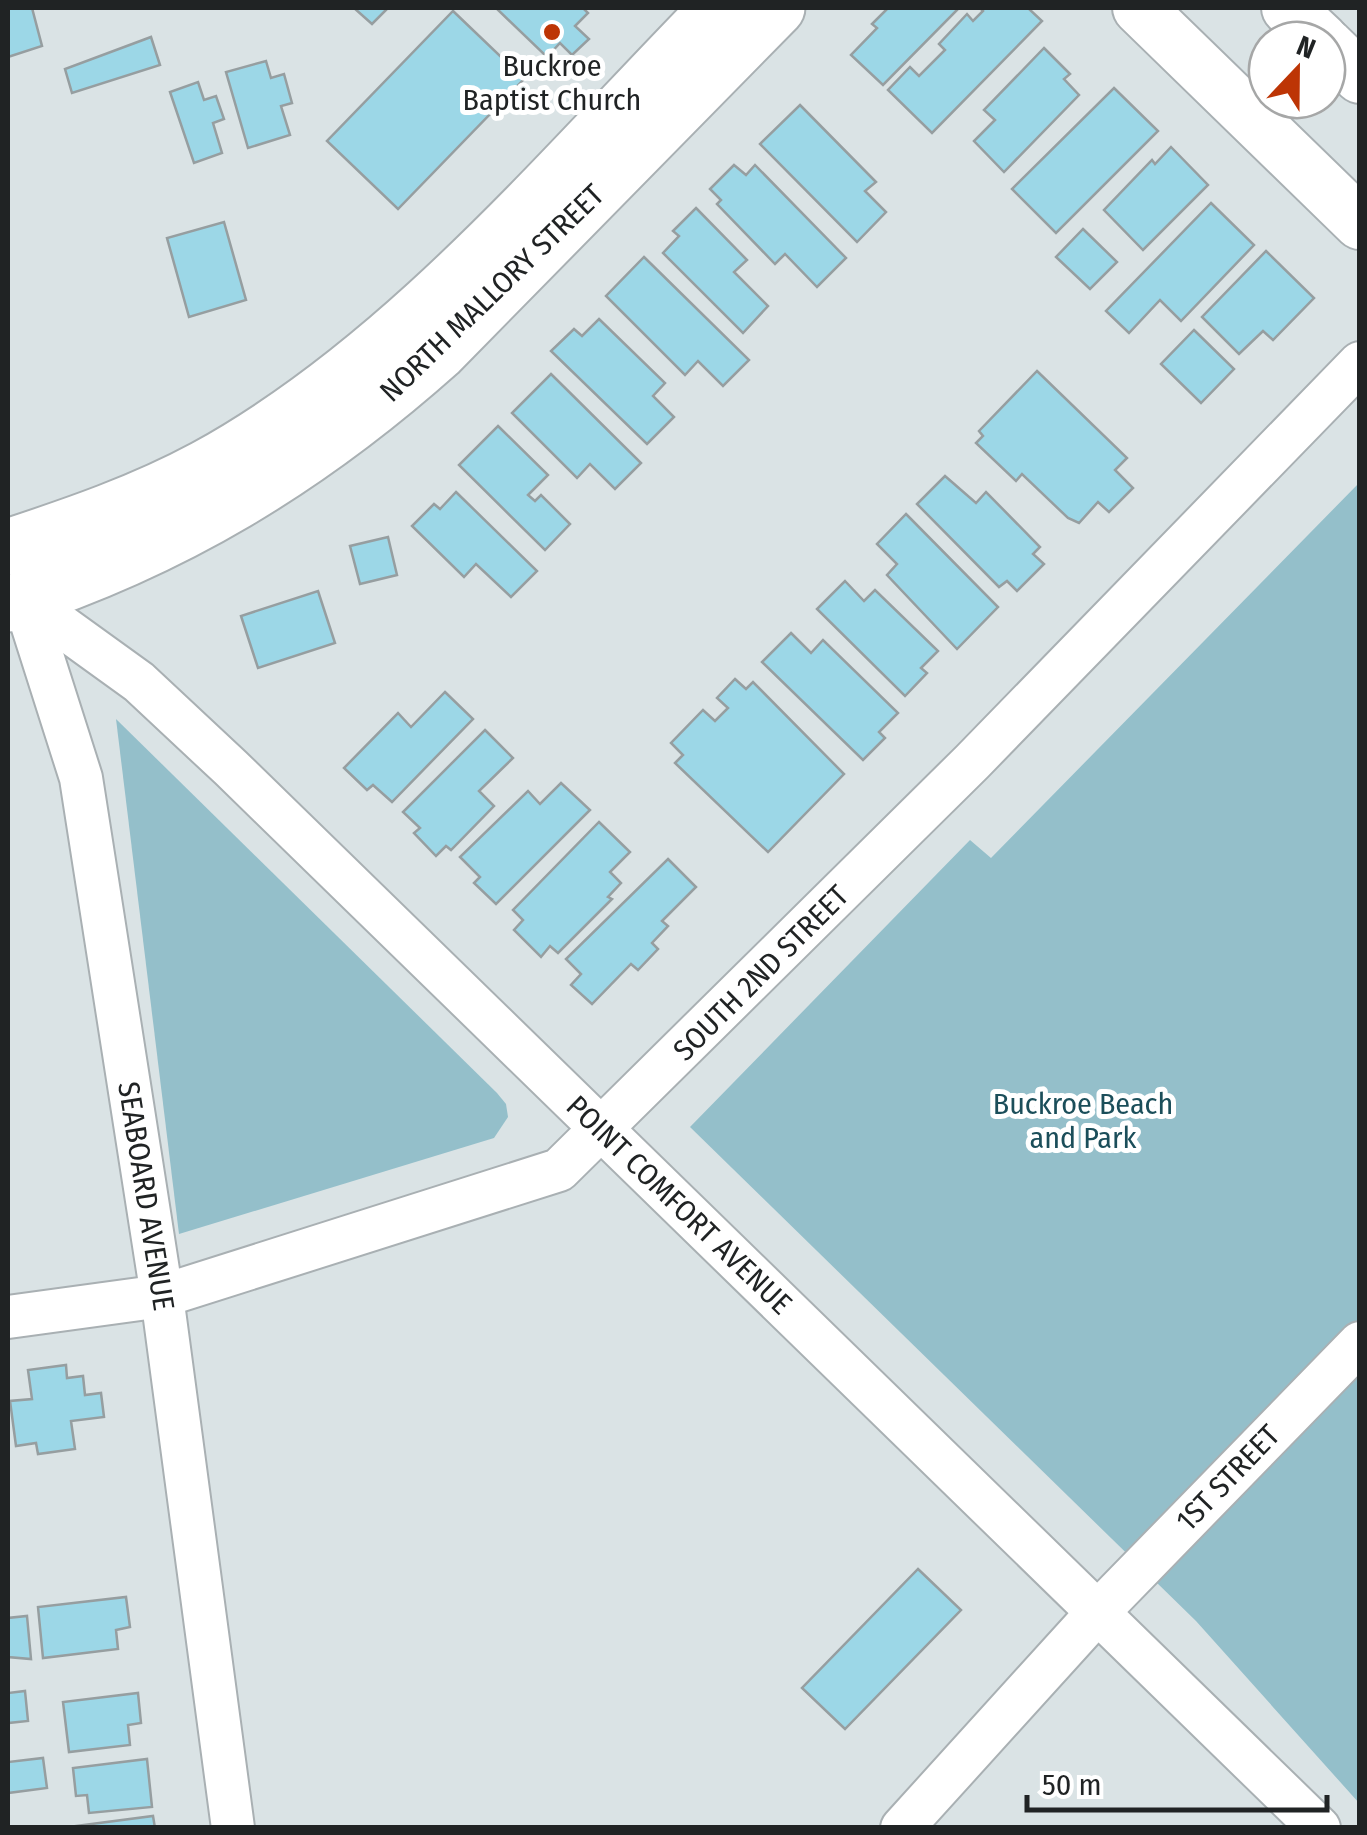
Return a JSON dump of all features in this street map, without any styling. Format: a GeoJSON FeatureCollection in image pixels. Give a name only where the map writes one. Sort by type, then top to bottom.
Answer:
{"type":"FeatureCollection","features":[{"type":"Feature","properties":{"kind":"main road","name":"NORTH MALLORY STREET"},"geometry":{"type":"LineString","coordinates":[[8,547],[88,521],[205,467],[279,422],[390,339],[718,8]]}},
{"type":"Feature","properties":{"kind":"main road","name":"NORTH MALLORY STREET"},"geometry":{"type":"LineString","coordinates":[[13,594],[136,558],[207,522],[382,402],[452,338],[777,8]]}},
{"type":"Feature","properties":{"kind":"street"},"geometry":{"type":"LineString","coordinates":[[1139,8],[1360,223]]}},
{"type":"Feature","properties":{"kind":"street","name":"SOUTH 2ND STREET"},"geometry":{"type":"LineString","coordinates":[[8,1317],[162,1296],[560,1170],[972,762],[1360,363]]}},
{"type":"Feature","properties":{"kind":"street","name":"POINT COMFORT AVENUE"},"geometry":{"type":"LineString","coordinates":[[13,594],[139,682],[1319,1828]]}},
{"type":"Feature","properties":{"kind":"street","name":"SEABOARD AVENUE"},"geometry":{"type":"LineString","coordinates":[[13,594],[81,778],[162,1296],[233,1828]]}},
{"type":"Feature","properties":{"kind":"street","name":"1ST STREET"},"geometry":{"type":"LineString","coordinates":[[902,1828],[1097,1613],[1360,1343]]}},
{"type":"Feature","properties":{"kind":"green space","name":"Buckroe Beach and Park"},"geometry":{"type":"Polygon","coordinates":[[[1359,483],[1359,1803],[1196,1621],[690,1127],[970,840],[991,858],[1359,483]]]}},
{"type":"Feature","properties":{"kind":"green space"},"geometry":{"type":"Polygon","coordinates":[[[116,719],[497,1093],[506,1104],[508,1117],[494,1138],[179,1234],[116,719]]]}},
{"type":"Feature","properties":{"kind":"building"},"geometry":{"type":"Polygon","coordinates":[[[8,8],[32,8],[42,46],[8,57],[8,8]]]}},
{"type":"Feature","properties":{"kind":"building"},"geometry":{"type":"Polygon","coordinates":[[[354,8],[388,8],[372,24],[354,8]]]}},
{"type":"Feature","properties":{"kind":"building","name":"Buckroe Baptist Church"},"geometry":{"type":"Polygon","coordinates":[[[496,8],[583,8],[588,13],[575,26],[589,39],[572,55],[560,43],[547,57],[496,8]]]}},
{"type":"Feature","properties":{"kind":"building"},"geometry":{"type":"Polygon","coordinates":[[[888,8],[959,8],[883,85],[851,55],[877,28],[872,24],[888,8]]]}},
{"type":"Feature","properties":{"kind":"building"},"geometry":{"type":"Polygon","coordinates":[[[980,8],[1028,8],[1042,21],[932,133],[888,90],[910,67],[919,76],[945,50],[939,44],[967,14],[973,21],[983,11],[980,8]]]}},
{"type":"Feature","properties":{"kind":"building"},"geometry":{"type":"Polygon","coordinates":[[[453,11],[524,79],[398,209],[327,141],[453,11]]]}},
{"type":"Feature","properties":{"kind":"building"},"geometry":{"type":"Polygon","coordinates":[[[151,37],[160,65],[72,93],[65,69],[151,37]]]}},
{"type":"Feature","properties":{"kind":"building"},"geometry":{"type":"Polygon","coordinates":[[[1044,48],[1070,74],[1064,79],[1079,95],[1004,172],[974,141],[995,120],[984,110],[1044,48]]]}},
{"type":"Feature","properties":{"kind":"building"},"geometry":{"type":"Polygon","coordinates":[[[266,61],[271,78],[284,74],[292,103],[281,106],[290,135],[248,148],[226,72],[266,61]]]}},
{"type":"Feature","properties":{"kind":"building"},"geometry":{"type":"Polygon","coordinates":[[[198,82],[204,100],[216,96],[224,119],[213,123],[222,153],[194,163],[170,92],[198,82]]]}},
{"type":"Feature","properties":{"kind":"building"},"geometry":{"type":"Polygon","coordinates":[[[1114,88],[1158,131],[1056,233],[1012,189],[1114,88]]]}},
{"type":"Feature","properties":{"kind":"building"},"geometry":{"type":"Polygon","coordinates":[[[800,105],[876,182],[865,191],[886,212],[857,242],[760,144],[800,105]]]}},
{"type":"Feature","properties":{"kind":"building"},"geometry":{"type":"Polygon","coordinates":[[[1171,147],[1208,185],[1143,250],[1104,210],[1152,160],[1155,164],[1171,147]]]}},
{"type":"Feature","properties":{"kind":"building"},"geometry":{"type":"Polygon","coordinates":[[[734,165],[746,175],[755,165],[846,258],[817,287],[785,254],[775,264],[717,204],[721,200],[710,189],[734,165]]]}},
{"type":"Feature","properties":{"kind":"building"},"geometry":{"type":"Polygon","coordinates":[[[1211,203],[1254,245],[1181,321],[1160,300],[1129,333],[1106,311],[1211,203]]]}},
{"type":"Feature","properties":{"kind":"building"},"geometry":{"type":"Polygon","coordinates":[[[696,208],[747,260],[734,272],[768,306],[743,333],[663,253],[679,236],[673,231],[696,208]]]}},
{"type":"Feature","properties":{"kind":"building"},"geometry":{"type":"Polygon","coordinates":[[[224,222],[246,300],[189,317],[167,238],[224,222]]]}},
{"type":"Feature","properties":{"kind":"building"},"geometry":{"type":"Polygon","coordinates":[[[1083,229],[1117,262],[1090,289],[1056,257],[1083,229]]]}},
{"type":"Feature","properties":{"kind":"building"},"geometry":{"type":"Polygon","coordinates":[[[1266,251],[1314,298],[1273,340],[1263,331],[1239,354],[1202,317],[1266,251]]]}},
{"type":"Feature","properties":{"kind":"building"},"geometry":{"type":"Polygon","coordinates":[[[644,257],[749,360],[723,386],[698,361],[685,375],[606,296],[644,257]]]}},
{"type":"Feature","properties":{"kind":"building"},"geometry":{"type":"Polygon","coordinates":[[[599,319],[665,383],[653,396],[674,417],[647,444],[551,351],[574,329],[582,336],[599,319]]]}},
{"type":"Feature","properties":{"kind":"building"},"geometry":{"type":"Polygon","coordinates":[[[1194,330],[1234,369],[1201,403],[1161,364],[1194,330]]]}},
{"type":"Feature","properties":{"kind":"building"},"geometry":{"type":"Polygon","coordinates":[[[1037,371],[1127,458],[1115,470],[1133,488],[1109,512],[1098,502],[1079,523],[1068,518],[1022,474],[1016,481],[976,443],[983,436],[979,431],[1037,371]]]}},
{"type":"Feature","properties":{"kind":"building"},"geometry":{"type":"Polygon","coordinates":[[[551,374],[641,463],[615,489],[590,464],[577,478],[512,413],[551,374]]]}},
{"type":"Feature","properties":{"kind":"building"},"geometry":{"type":"Polygon","coordinates":[[[498,426],[548,475],[528,495],[535,501],[541,495],[570,524],[545,550],[459,465],[498,426]]]}},
{"type":"Feature","properties":{"kind":"building"},"geometry":{"type":"Polygon","coordinates":[[[945,476],[976,503],[986,492],[1040,547],[1033,554],[1044,564],[1017,591],[1007,581],[999,587],[917,504],[945,476]]]}},
{"type":"Feature","properties":{"kind":"building"},"geometry":{"type":"Polygon","coordinates":[[[456,492],[537,571],[511,597],[476,564],[464,577],[412,526],[434,504],[440,509],[456,492]]]}},
{"type":"Feature","properties":{"kind":"building"},"geometry":{"type":"Polygon","coordinates":[[[906,514],[998,607],[957,649],[887,575],[897,564],[877,544],[906,514]]]}},
{"type":"Feature","properties":{"kind":"building"},"geometry":{"type":"Polygon","coordinates":[[[388,537],[397,575],[360,584],[350,546],[388,537]]]}},
{"type":"Feature","properties":{"kind":"building"},"geometry":{"type":"Polygon","coordinates":[[[845,581],[864,601],[875,590],[938,651],[921,668],[927,673],[905,696],[817,609],[845,581]]]}},
{"type":"Feature","properties":{"kind":"building"},"geometry":{"type":"Polygon","coordinates":[[[318,591],[335,643],[258,668],[241,616],[318,591]]]}},
{"type":"Feature","properties":{"kind":"building"},"geometry":{"type":"Polygon","coordinates":[[[791,633],[811,653],[823,640],[898,713],[879,732],[885,738],[863,760],[762,662],[791,633]]]}},
{"type":"Feature","properties":{"kind":"building"},"geometry":{"type":"Polygon","coordinates":[[[735,679],[746,689],[753,682],[844,774],[768,852],[675,763],[683,755],[671,743],[703,710],[715,721],[728,708],[717,698],[735,679]]]}},
{"type":"Feature","properties":{"kind":"building"},"geometry":{"type":"Polygon","coordinates":[[[445,692],[473,719],[392,802],[373,785],[367,790],[344,768],[398,713],[411,727],[445,692]]]}},
{"type":"Feature","properties":{"kind":"building"},"geometry":{"type":"Polygon","coordinates":[[[485,730],[513,758],[479,791],[494,806],[451,850],[446,846],[436,856],[414,833],[420,828],[403,812],[485,730]]]}},
{"type":"Feature","properties":{"kind":"building"},"geometry":{"type":"Polygon","coordinates":[[[561,783],[590,810],[496,904],[474,883],[480,877],[460,857],[528,791],[540,804],[561,783]]]}},
{"type":"Feature","properties":{"kind":"building"},"geometry":{"type":"Polygon","coordinates":[[[599,822],[630,852],[610,872],[621,883],[608,897],[612,899],[558,953],[550,946],[541,957],[514,930],[523,920],[513,910],[599,822]]]}},
{"type":"Feature","properties":{"kind":"building"},"geometry":{"type":"Polygon","coordinates":[[[668,859],[696,887],[662,921],[668,926],[652,943],[658,949],[638,970],[631,964],[592,1004],[571,985],[581,974],[566,959],[668,859]]]}},
{"type":"Feature","properties":{"kind":"building"},"geometry":{"type":"Polygon","coordinates":[[[66,1365],[67,1378],[83,1376],[85,1395],[101,1393],[104,1417],[71,1421],[75,1449],[38,1454],[36,1443],[16,1446],[10,1401],[32,1399],[28,1370],[66,1365]]]}},
{"type":"Feature","properties":{"kind":"building"},"geometry":{"type":"Polygon","coordinates":[[[918,1569],[961,1610],[845,1729],[802,1688],[918,1569]]]}},
{"type":"Feature","properties":{"kind":"building"},"geometry":{"type":"Polygon","coordinates":[[[126,1597],[130,1627],[116,1630],[118,1649],[43,1658],[38,1607],[126,1597]]]}},
{"type":"Feature","properties":{"kind":"building"},"geometry":{"type":"Polygon","coordinates":[[[27,1616],[31,1659],[8,1657],[8,1618],[27,1616]]]}},
{"type":"Feature","properties":{"kind":"building"},"geometry":{"type":"Polygon","coordinates":[[[25,1691],[28,1721],[8,1723],[8,1693],[25,1691]]]}},
{"type":"Feature","properties":{"kind":"building"},"geometry":{"type":"Polygon","coordinates":[[[138,1693],[141,1723],[128,1725],[130,1745],[69,1752],[63,1702],[138,1693]]]}},
{"type":"Feature","properties":{"kind":"building"},"geometry":{"type":"Polygon","coordinates":[[[43,1758],[47,1788],[8,1793],[8,1762],[43,1758]]]}},
{"type":"Feature","properties":{"kind":"building"},"geometry":{"type":"Polygon","coordinates":[[[147,1759],[152,1807],[89,1813],[87,1795],[76,1796],[73,1768],[147,1759]]]}},
{"type":"Feature","properties":{"kind":"building"},"geometry":{"type":"Polygon","coordinates":[[[153,1816],[155,1828],[61,1828],[153,1816]]]}},
{"type":"Feature","properties":{"kind":"place","name":"Buckroe Baptist Church"},"geometry":{"type":"Point","coordinates":[552,32]}}]}
